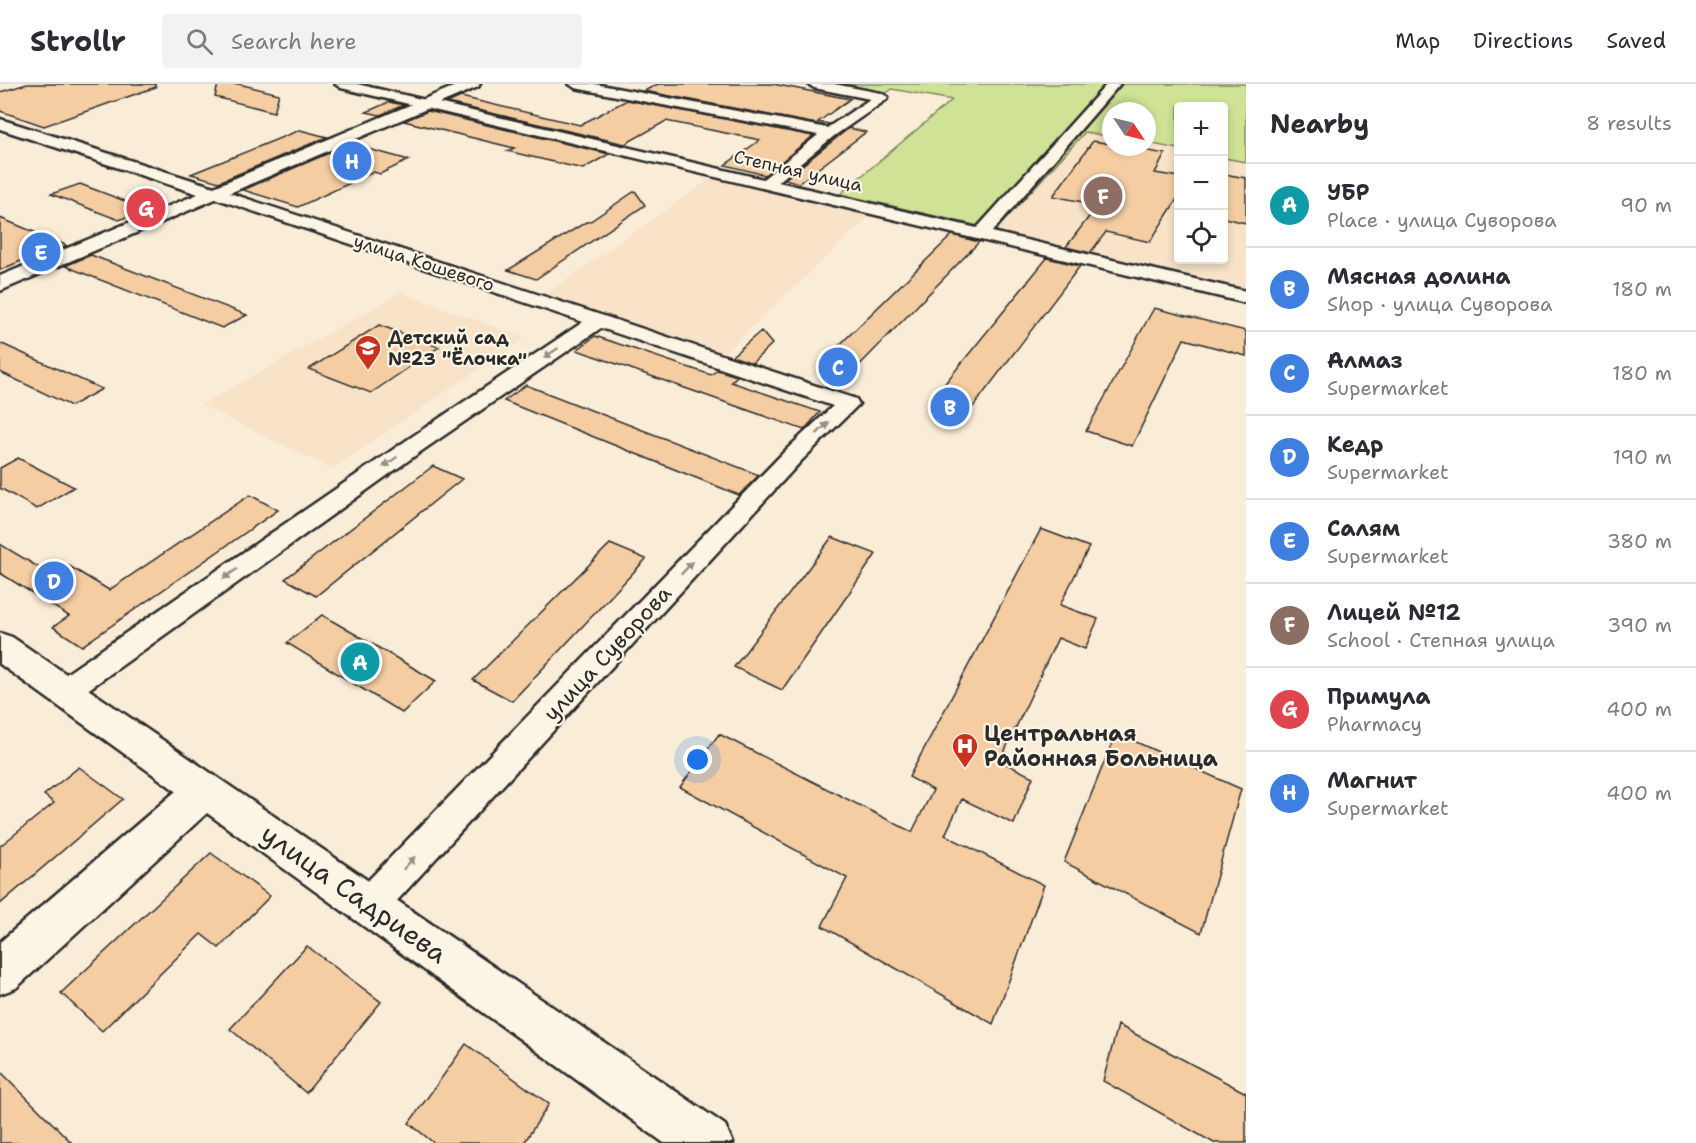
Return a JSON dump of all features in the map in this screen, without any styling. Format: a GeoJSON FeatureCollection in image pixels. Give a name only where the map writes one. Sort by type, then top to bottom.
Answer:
{"type":"FeatureCollection","features":[{"type":"Feature","properties":{"kind":"street","name":"Степная улица"},"geometry":{"type":"LineString","coordinates":[[340,84],[1246,297]]}},
{"type":"Feature","properties":{"kind":"street"},"geometry":{"type":"LineString","coordinates":[[0,284],[473,84]]}},
{"type":"Feature","properties":{"kind":"street"},"geometry":{"type":"LineString","coordinates":[[575,84],[829,133]]}},
{"type":"Feature","properties":{"kind":"street"},"geometry":{"type":"LineString","coordinates":[[767,183],[829,133],[881,97],[814,84]]}},
{"type":"Feature","properties":{"kind":"street"},"geometry":{"type":"LineString","coordinates":[[981,234],[1113,84]]}},
{"type":"Feature","properties":{"kind":"street","name":"улица Кошевого"},"geometry":{"type":"LineString","coordinates":[[0,124],[600,320],[848,404]]}},
{"type":"Feature","properties":{"kind":"street"},"geometry":{"type":"LineString","coordinates":[[64,691],[415,445],[600,320]]}},
{"type":"Feature","properties":{"kind":"street","name":"улица Суворова"},"geometry":{"type":"LineString","coordinates":[[369,905],[794,455],[848,404]]}},
{"type":"Feature","properties":{"kind":"street","name":"улица Садриева"},"geometry":{"type":"LineString","coordinates":[[0,646],[707,1143]]}},
{"type":"Feature","properties":{"kind":"street"},"geometry":{"type":"LineString","coordinates":[[0,972],[206,790]]}},
{"type":"Feature","properties":{"kind":"shaded area"},"geometry":{"type":"Polygon","coordinates":[[[1085,132],[1102,135],[1102,156],[1156,156],[1156,145],[1174,148],[1174,264],[1228,264],[1228,159],[1246,162],[1246,290],[996,230],[1085,132]]]}},
{"type":"Feature","properties":{"kind":"shaded area"},"geometry":{"type":"Polygon","coordinates":[[[714,176],[872,214],[725,353],[543,296],[714,176]]]}},
{"type":"Feature","properties":{"kind":"shaded area","name":"Детский сад №23 \"Ёлочка\""},"geometry":{"type":"Polygon","coordinates":[[[401,292],[525,338],[332,469],[201,405],[401,292]]]}},
{"type":"Feature","properties":{"kind":"green space"},"geometry":{"type":"Polygon","coordinates":[[[831,84],[1246,84],[1246,162],[1228,159],[1228,102],[1174,102],[1174,148],[1156,145],[1156,102],[1102,102],[1102,135],[1085,132],[996,230],[840,194],[952,100],[892,89],[884,95],[831,84]]]}},
{"type":"Feature","properties":{"kind":"building"},"geometry":{"type":"Polygon","coordinates":[[[27,84],[155,84],[156,87],[44,126],[0,111],[0,92],[27,84]]]}},
{"type":"Feature","properties":{"kind":"building"},"geometry":{"type":"Polygon","coordinates":[[[218,84],[239,84],[279,94],[274,112],[215,97],[218,84]]]}},
{"type":"Feature","properties":{"kind":"building"},"geometry":{"type":"Polygon","coordinates":[[[658,84],[773,84],[850,99],[818,122],[829,124],[827,126],[644,91],[658,84]]]}},
{"type":"Feature","properties":{"kind":"building"},"geometry":{"type":"Polygon","coordinates":[[[461,97],[580,125],[627,100],[813,136],[765,175],[725,165],[760,140],[666,121],[625,144],[447,103],[461,97]]]}},
{"type":"Feature","properties":{"kind":"building"},"geometry":{"type":"Polygon","coordinates":[[[389,102],[404,105],[380,115],[366,112],[389,102]]]}},
{"type":"Feature","properties":{"kind":"building"},"geometry":{"type":"Polygon","coordinates":[[[428,111],[609,154],[583,169],[507,151],[514,148],[404,121],[428,111]]]}},
{"type":"Feature","properties":{"kind":"building"},"geometry":{"type":"Polygon","coordinates":[[[849,128],[866,132],[799,183],[785,179],[849,128]]]}},
{"type":"Feature","properties":{"kind":"building"},"geometry":{"type":"Polygon","coordinates":[[[300,130],[327,137],[219,182],[191,174],[300,130]]]}},
{"type":"Feature","properties":{"kind":"building"},"geometry":{"type":"Polygon","coordinates":[[[1093,141],[1102,142],[1102,156],[1156,156],[1156,152],[1165,154],[1155,173],[1174,176],[1174,204],[1150,242],[1106,232],[1090,253],[1066,247],[1098,205],[1053,196],[1093,141]]]}},
{"type":"Feature","properties":{"kind":"building"},"geometry":{"type":"Polygon","coordinates":[[[350,144],[409,160],[380,174],[374,172],[298,207],[243,190],[350,144]]]}},
{"type":"Feature","properties":{"kind":"building"},"geometry":{"type":"Polygon","coordinates":[[[1228,175],[1246,178],[1246,223],[1228,219],[1228,175]]]}},
{"type":"Feature","properties":{"kind":"building"},"geometry":{"type":"Polygon","coordinates":[[[80,184],[146,209],[119,220],[51,194],[80,184]]]}},
{"type":"Feature","properties":{"kind":"building"},"geometry":{"type":"Polygon","coordinates":[[[635,191],[645,205],[536,279],[508,270],[589,222],[635,191]]]}},
{"type":"Feature","properties":{"kind":"building"},"geometry":{"type":"Polygon","coordinates":[[[0,218],[67,246],[42,256],[37,254],[0,270],[0,218]]]}},
{"type":"Feature","properties":{"kind":"building"},"geometry":{"type":"Polygon","coordinates":[[[952,235],[979,242],[851,374],[820,364],[952,235]]]}},
{"type":"Feature","properties":{"kind":"building"},"geometry":{"type":"Polygon","coordinates":[[[91,255],[247,315],[222,328],[65,266],[91,255]]]}},
{"type":"Feature","properties":{"kind":"building"},"geometry":{"type":"Polygon","coordinates":[[[1047,258],[1080,266],[967,415],[929,403],[1047,258]]]}},
{"type":"Feature","properties":{"kind":"building"},"geometry":{"type":"Polygon","coordinates":[[[1154,308],[1246,331],[1246,356],[1184,339],[1132,446],[1086,431],[1154,308]]]}},
{"type":"Feature","properties":{"kind":"building"},"geometry":{"type":"Polygon","coordinates":[[[379,325],[439,347],[371,393],[309,369],[379,325]]]}},
{"type":"Feature","properties":{"kind":"building"},"geometry":{"type":"Polygon","coordinates":[[[761,331],[772,344],[752,363],[732,356],[761,331]]]}},
{"type":"Feature","properties":{"kind":"building"},"geometry":{"type":"Polygon","coordinates":[[[595,336],[711,375],[717,370],[737,376],[731,382],[820,412],[804,430],[577,350],[595,336]]]}},
{"type":"Feature","properties":{"kind":"building"},"geometry":{"type":"Polygon","coordinates":[[[0,343],[102,389],[71,406],[0,372],[0,343]]]}},
{"type":"Feature","properties":{"kind":"building"},"geometry":{"type":"Polygon","coordinates":[[[526,385],[759,475],[739,495],[504,401],[526,385]]]}},
{"type":"Feature","properties":{"kind":"building"},"geometry":{"type":"Polygon","coordinates":[[[18,458],[74,487],[37,509],[0,488],[0,468],[18,458]]]}},
{"type":"Feature","properties":{"kind":"building"},"geometry":{"type":"Polygon","coordinates":[[[433,466],[462,479],[316,596],[285,579],[433,466]]]}},
{"type":"Feature","properties":{"kind":"building"},"geometry":{"type":"Polygon","coordinates":[[[250,495],[278,510],[82,646],[53,627],[69,616],[0,573],[0,544],[53,576],[69,566],[109,590],[250,495]]]}},
{"type":"Feature","properties":{"kind":"building","name":"Центральная Районная Больница"},"geometry":{"type":"Polygon","coordinates":[[[1041,529],[1089,547],[1060,605],[1098,619],[1085,649],[1058,638],[1000,761],[1033,777],[1014,824],[962,799],[945,835],[1044,885],[993,1024],[822,926],[847,878],[680,787],[719,734],[912,832],[933,790],[909,777],[1041,529]]]}},
{"type":"Feature","properties":{"kind":"building"},"geometry":{"type":"Polygon","coordinates":[[[832,537],[876,554],[782,690],[734,667],[832,537]]]}},
{"type":"Feature","properties":{"kind":"building"},"geometry":{"type":"Polygon","coordinates":[[[610,544],[646,559],[512,701],[473,680],[610,544]]]}},
{"type":"Feature","properties":{"kind":"building"},"geometry":{"type":"Polygon","coordinates":[[[322,615],[436,681],[402,713],[287,643],[322,615]]]}},
{"type":"Feature","properties":{"kind":"building"},"geometry":{"type":"Polygon","coordinates":[[[1116,733],[1241,789],[1201,933],[1064,862],[1116,733]]]}},
{"type":"Feature","properties":{"kind":"building"},"geometry":{"type":"Polygon","coordinates":[[[79,767],[123,799],[0,904],[0,846],[54,803],[44,795],[79,767]]]}},
{"type":"Feature","properties":{"kind":"building"},"geometry":{"type":"Polygon","coordinates":[[[211,853],[270,896],[219,948],[201,934],[102,1031],[61,993],[211,853]]]}},
{"type":"Feature","properties":{"kind":"building"},"geometry":{"type":"Polygon","coordinates":[[[307,946],[381,1002],[306,1093],[230,1029],[307,946]]]}},
{"type":"Feature","properties":{"kind":"building"},"geometry":{"type":"Polygon","coordinates":[[[1118,1025],[1246,1093],[1246,1143],[1214,1143],[1103,1081],[1118,1025]]]}},
{"type":"Feature","properties":{"kind":"building"},"geometry":{"type":"Polygon","coordinates":[[[466,1044],[549,1104],[524,1143],[434,1143],[409,1123],[466,1044]]]}},
{"type":"Feature","properties":{"kind":"building"},"geometry":{"type":"Polygon","coordinates":[[[0,1071],[72,1143],[0,1143],[0,1071]]]}},
{"type":"Feature","properties":{"kind":"place","name":"Магнит"},"geometry":{"type":"Point","coordinates":[352,161]}},
{"type":"Feature","properties":{"kind":"place","name":"Лицей №12"},"geometry":{"type":"Point","coordinates":[1103,196]}},
{"type":"Feature","properties":{"kind":"place","name":"Примула"},"geometry":{"type":"Point","coordinates":[146,208]}},
{"type":"Feature","properties":{"kind":"place","name":"Салям"},"geometry":{"type":"Point","coordinates":[41,252]}},
{"type":"Feature","properties":{"kind":"place","name":"Алмаз"},"geometry":{"type":"Point","coordinates":[838,367]}},
{"type":"Feature","properties":{"kind":"place","name":"Детский сад №23 \"Ёлочка\""},"geometry":{"type":"Point","coordinates":[368,371]}},
{"type":"Feature","properties":{"kind":"place","name":"Мясная долина"},"geometry":{"type":"Point","coordinates":[950,407]}},
{"type":"Feature","properties":{"kind":"place","name":"Кедр"},"geometry":{"type":"Point","coordinates":[54,581]}},
{"type":"Feature","properties":{"kind":"place","name":"УБР"},"geometry":{"type":"Point","coordinates":[360,662]}},
{"type":"Feature","properties":{"kind":"place","name":"Центральная Районная Больница"},"geometry":{"type":"Point","coordinates":[965,769]}}]}
